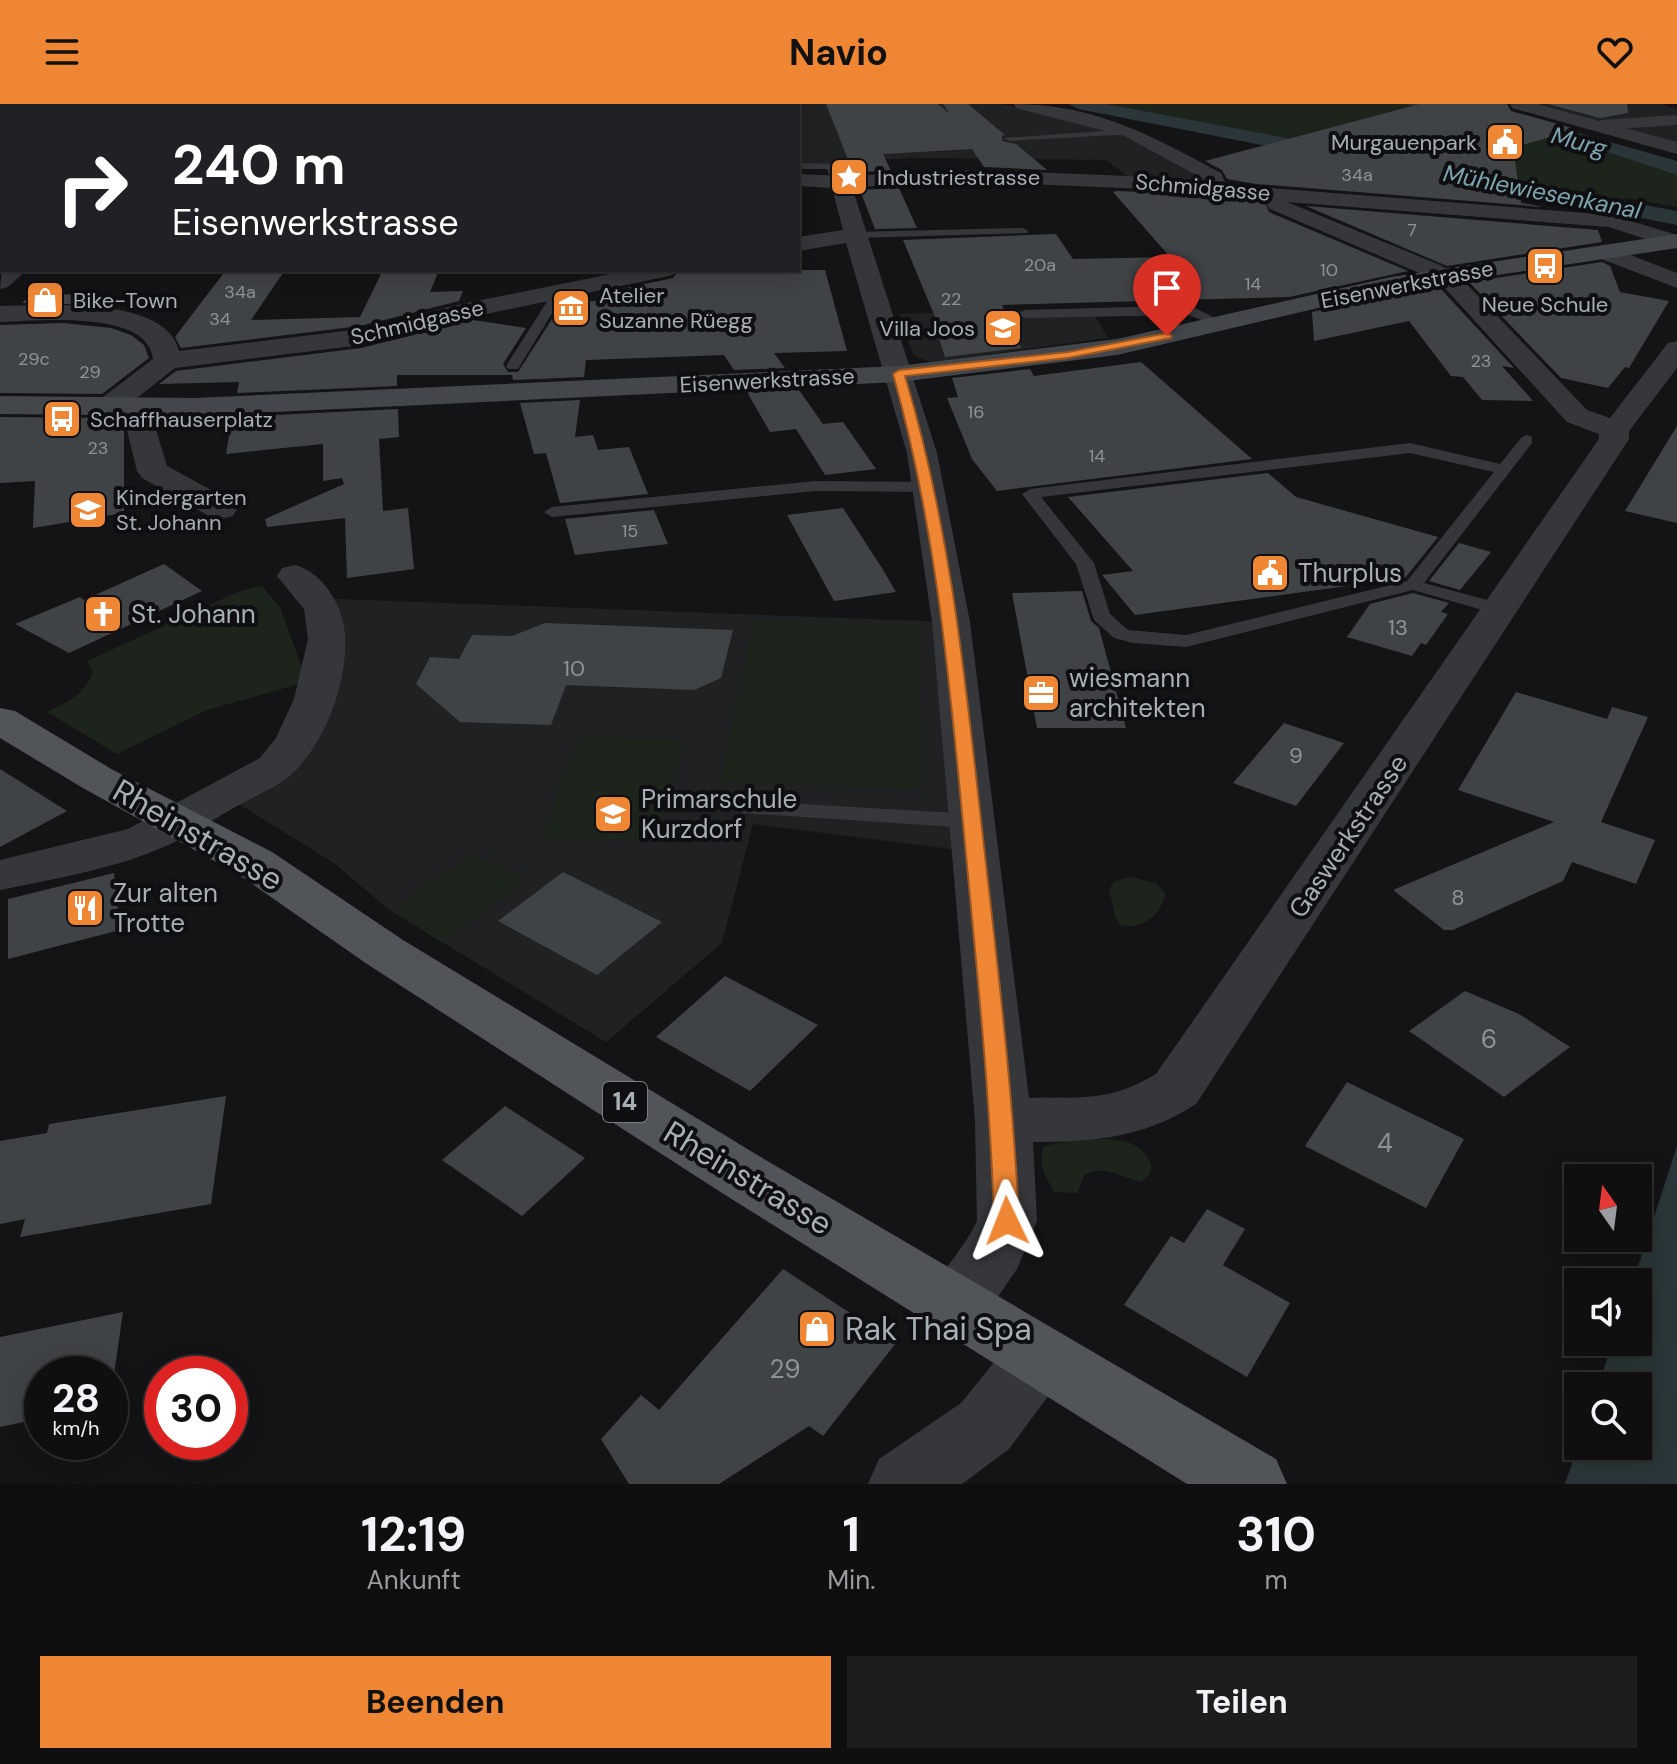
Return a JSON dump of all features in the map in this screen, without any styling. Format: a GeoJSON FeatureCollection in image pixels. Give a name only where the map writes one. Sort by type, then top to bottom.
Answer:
{"type":"FeatureCollection","features":[{"type":"Feature","properties":{"kind":"main road","name":"Eisenwerkstrasse"},"geometry":{"type":"LineString","coordinates":[[0,405],[66,403],[150,407],[899,374],[1068,355],[1221,324],[1391,284],[1431,270],[1604,252],[1675,241]]}},
{"type":"Feature","properties":{"kind":"main road","name":"Eisenwerkstrasse"},"geometry":{"type":"LineString","coordinates":[[0,415],[97,406]]}},
{"type":"Feature","properties":{"kind":"main road","name":"Rheinstrasse"},"geometry":{"type":"LineString","coordinates":[[0,720],[98,779],[180,820],[255,863],[385,952],[716,1159],[1251,1484]]}},
{"type":"Feature","properties":{"kind":"street"},"geometry":{"type":"LineString","coordinates":[[1022,104],[1086,118],[1130,132],[1214,177],[1216,186]]}},
{"type":"Feature","properties":{"kind":"street"},"geometry":{"type":"LineString","coordinates":[[1518,104],[1677,148]]}},
{"type":"Feature","properties":{"kind":"street"},"geometry":{"type":"LineString","coordinates":[[1602,125],[1677,120]]}},
{"type":"Feature","properties":{"kind":"street","name":"Schmidgasse"},"geometry":{"type":"LineString","coordinates":[[800,180],[841,182],[995,176],[1216,186],[1256,193],[1611,221],[1675,241]]}},
{"type":"Feature","properties":{"kind":"street"},"geometry":{"type":"LineString","coordinates":[[841,182],[899,374],[928,487],[953,636],[1003,1121],[1007,1221],[995,1250],[956,1304]]}},
{"type":"Feature","properties":{"kind":"street"},"geometry":{"type":"LineString","coordinates":[[1256,193],[1261,199],[1431,270],[1577,416],[1614,429]]}},
{"type":"Feature","properties":{"kind":"street"},"geometry":{"type":"LineString","coordinates":[[800,244],[855,235]]}},
{"type":"Feature","properties":{"kind":"street"},"geometry":{"type":"LineString","coordinates":[[1604,252],[1677,281]]}},
{"type":"Feature","properties":{"kind":"street","name":"Schmidgasse"},"geometry":{"type":"LineString","coordinates":[[167,361],[361,337],[654,272]]}},
{"type":"Feature","properties":{"kind":"street"},"geometry":{"type":"LineString","coordinates":[[0,314],[117,317],[148,328],[163,343],[167,361],[97,406]]}},
{"type":"Feature","properties":{"kind":"street","name":"Gaswerkstrasse"},"geometry":{"type":"LineString","coordinates":[[1003,1121],[1032,1118],[1079,1122],[1126,1115],[1155,1104],[1176,1089],[1614,439],[1614,429],[1627,418],[1677,349]]}},
{"type":"Feature","properties":{"kind":"street"},"geometry":{"type":"LineString","coordinates":[[150,407],[139,427],[153,471],[221,509]]}},
{"type":"Feature","properties":{"kind":"street"},"geometry":{"type":"LineString","coordinates":[[0,875],[144,839],[275,767],[286,757],[323,677],[326,621],[314,598],[295,576]]}},
{"type":"Feature","properties":{"kind":"street"},"geometry":{"type":"LineString","coordinates":[[904,1484],[985,1426],[1040,1355]]}},
{"type":"Feature","properties":{"kind":"lane"},"geometry":{"type":"LineString","coordinates":[[1009,138],[1130,132]]}},
{"type":"Feature","properties":{"kind":"lane"},"geometry":{"type":"LineString","coordinates":[[800,166],[831,166],[835,178],[841,182]]}},
{"type":"Feature","properties":{"kind":"lane"},"geometry":{"type":"LineString","coordinates":[[855,235],[1023,231]]}},
{"type":"Feature","properties":{"kind":"lane"},"geometry":{"type":"LineString","coordinates":[[513,366],[559,292]]}},
{"type":"Feature","properties":{"kind":"lane"},"geometry":{"type":"LineString","coordinates":[[1024,314],[1191,311],[1221,324]]}},
{"type":"Feature","properties":{"kind":"lane"},"geometry":{"type":"LineString","coordinates":[[1413,585],[1527,440]]}},
{"type":"Feature","properties":{"kind":"lane"},"geometry":{"type":"LineString","coordinates":[[1500,609],[1413,585],[1186,641],[1140,639],[1121,634],[1101,616],[1085,563],[1030,494],[1410,448],[1504,470]]}},
{"type":"Feature","properties":{"kind":"lane"},"geometry":{"type":"LineString","coordinates":[[552,512],[816,486],[928,487]]}},
{"type":"Feature","properties":{"kind":"lane"},"geometry":{"type":"LineString","coordinates":[[751,808],[972,821]]}},
{"type":"Feature","properties":{"kind":"shaded area"},"geometry":{"type":"Polygon","coordinates":[[[800,104],[1002,104],[1108,128],[1198,173],[1200,177],[1179,182],[1130,178],[1106,160],[924,158],[859,160],[851,165],[800,167],[800,104]]]}},
{"type":"Feature","properties":{"kind":"shaded area"},"geometry":{"type":"Polygon","coordinates":[[[1078,104],[1404,104],[1583,144],[1677,175],[1677,207],[1626,198],[1603,206],[1078,104]]]}},
{"type":"Feature","properties":{"kind":"shaded area"},"geometry":{"type":"Polygon","coordinates":[[[1518,104],[1661,104],[1677,109],[1677,148],[1518,104]]]}},
{"type":"Feature","properties":{"kind":"shaded area","name":"Villa Joos"},"geometry":{"type":"Polygon","coordinates":[[[1020,310],[1025,317],[1096,317],[1108,338],[931,362],[916,357],[912,352],[900,314],[1020,310]]]}},
{"type":"Feature","properties":{"kind":"shaded area"},"geometry":{"type":"Polygon","coordinates":[[[262,586],[280,607],[305,676],[299,684],[207,710],[117,754],[47,712],[62,705],[86,686],[93,671],[87,661],[240,591],[262,586]]]}},
{"type":"Feature","properties":{"kind":"shaded area","name":"Primarschule Kurzdorf"},"geometry":{"type":"Polygon","coordinates":[[[314,598],[951,622],[975,852],[753,824],[722,943],[606,1042],[388,909],[334,863],[237,803],[303,763],[309,751],[314,598]]]}},
{"type":"Feature","properties":{"kind":"shaded area"},"geometry":{"type":"Polygon","coordinates":[[[754,620],[918,625],[922,789],[720,782],[754,620]]]}},
{"type":"Feature","properties":{"kind":"shaded area"},"geometry":{"type":"Polygon","coordinates":[[[579,736],[683,740],[657,842],[543,837],[579,736]]]}},
{"type":"Feature","properties":{"kind":"shaded area"},"geometry":{"type":"Polygon","coordinates":[[[472,854],[527,880],[441,942],[397,913],[399,903],[472,854]]]}},
{"type":"Feature","properties":{"kind":"shaded area"},"geometry":{"type":"Polygon","coordinates":[[[1130,877],[1156,883],[1165,893],[1155,914],[1135,926],[1120,925],[1109,889],[1115,881],[1130,877]]]}},
{"type":"Feature","properties":{"kind":"shaded area"},"geometry":{"type":"Polygon","coordinates":[[[1077,1139],[1127,1142],[1143,1151],[1151,1166],[1150,1172],[1141,1182],[1107,1171],[1093,1172],[1085,1174],[1077,1193],[1054,1192],[1042,1164],[1044,1146],[1077,1139]]]}},
{"type":"Feature","properties":{"kind":"water","name":"Murg"},"geometry":{"type":"Polygon","coordinates":[[[1404,104],[1464,104],[1504,112],[1677,161],[1677,175],[1583,144],[1404,104]]]}},
{"type":"Feature","properties":{"kind":"water"},"geometry":{"type":"Polygon","coordinates":[[[1677,1146],[1677,1484],[1565,1484],[1573,1460],[1652,1460],[1652,1372],[1603,1372],[1608,1356],[1652,1356],[1652,1268],[1638,1268],[1643,1252],[1652,1252],[1652,1223],[1677,1146]]]}},
{"type":"Feature","properties":{"kind":"building"},"geometry":{"type":"Polygon","coordinates":[[[826,104],[938,104],[950,114],[943,104],[968,104],[1005,135],[1002,141],[1016,144],[1047,170],[984,167],[972,149],[883,154],[891,171],[853,172],[826,104]]]}},
{"type":"Feature","properties":{"kind":"building"},"geometry":{"type":"Polygon","coordinates":[[[1420,104],[1507,104],[1511,111],[1576,129],[1513,148],[1521,203],[1544,207],[1256,184],[1227,179],[1222,170],[1205,161],[1420,104]]]}},
{"type":"Feature","properties":{"kind":"building"},"geometry":{"type":"Polygon","coordinates":[[[1548,104],[1627,104],[1628,113],[1600,118],[1548,104]]]}},
{"type":"Feature","properties":{"kind":"building"},"geometry":{"type":"Polygon","coordinates":[[[899,188],[917,228],[875,229],[860,190],[899,188]]]}},
{"type":"Feature","properties":{"kind":"building"},"geometry":{"type":"Polygon","coordinates":[[[1113,192],[1216,195],[1265,202],[1269,212],[1408,271],[1289,297],[1002,305],[1021,348],[945,357],[935,324],[938,324],[903,240],[1056,234],[1073,259],[1170,257],[1113,192]]]}},
{"type":"Feature","properties":{"kind":"building"},"geometry":{"type":"Polygon","coordinates":[[[1306,206],[1598,230],[1602,242],[1447,266],[1306,206]]]}},
{"type":"Feature","properties":{"kind":"building"},"geometry":{"type":"Polygon","coordinates":[[[1602,262],[1610,266],[1620,292],[1669,301],[1629,368],[1625,367],[1608,388],[1561,378],[1469,282],[1602,262]]]}},
{"type":"Feature","properties":{"kind":"building"},"geometry":{"type":"Polygon","coordinates":[[[825,270],[847,351],[774,353],[785,368],[734,370],[724,355],[586,360],[584,377],[513,380],[512,375],[397,375],[397,386],[237,393],[239,382],[159,384],[176,371],[361,348],[473,320],[526,328],[503,364],[508,372],[518,372],[556,313],[572,302],[597,301],[598,294],[673,278],[677,273],[825,270]]]}},
{"type":"Feature","properties":{"kind":"building"},"geometry":{"type":"Polygon","coordinates":[[[224,272],[284,272],[251,320],[360,317],[382,272],[438,272],[430,292],[463,291],[459,301],[360,326],[181,348],[175,337],[224,272]]]}},
{"type":"Feature","properties":{"kind":"building"},"geometry":{"type":"Polygon","coordinates":[[[1439,287],[1514,368],[1502,366],[1533,401],[1482,400],[1463,377],[1451,376],[1409,321],[1314,341],[1312,312],[1439,287]]]}},
{"type":"Feature","properties":{"kind":"building"},"geometry":{"type":"Polygon","coordinates":[[[91,294],[104,305],[22,303],[31,295],[91,294]]]}},
{"type":"Feature","properties":{"kind":"building"},"geometry":{"type":"Polygon","coordinates":[[[63,323],[111,328],[131,335],[144,345],[149,358],[102,394],[0,393],[0,325],[63,323]]]}},
{"type":"Feature","properties":{"kind":"building"},"geometry":{"type":"Polygon","coordinates":[[[1141,362],[1252,459],[997,491],[972,459],[947,398],[958,397],[952,378],[1030,369],[1034,376],[1141,362]]]}},
{"type":"Feature","properties":{"kind":"building"},"geometry":{"type":"Polygon","coordinates":[[[799,390],[823,424],[843,422],[876,469],[825,475],[796,429],[770,432],[747,392],[799,390]]]}},
{"type":"Feature","properties":{"kind":"building"},"geometry":{"type":"Polygon","coordinates":[[[580,400],[575,437],[593,435],[598,450],[629,447],[648,494],[560,503],[546,453],[534,454],[520,403],[580,400]]]}},
{"type":"Feature","properties":{"kind":"building"},"geometry":{"type":"Polygon","coordinates":[[[398,409],[399,437],[379,439],[383,511],[408,508],[414,569],[347,578],[345,518],[267,527],[265,519],[344,484],[342,478],[323,481],[323,444],[226,454],[232,417],[398,409]]]}},
{"type":"Feature","properties":{"kind":"building"},"geometry":{"type":"Polygon","coordinates":[[[0,417],[124,418],[124,513],[33,528],[35,481],[0,483],[0,417]]]}},
{"type":"Feature","properties":{"kind":"building"},"geometry":{"type":"Polygon","coordinates":[[[1677,426],[1677,523],[1625,511],[1677,426]]]}},
{"type":"Feature","properties":{"kind":"building"},"geometry":{"type":"Polygon","coordinates":[[[1268,473],[1296,497],[1438,537],[1405,578],[1135,615],[1102,575],[1133,571],[1068,497],[1268,473]]]}},
{"type":"Feature","properties":{"kind":"building"},"geometry":{"type":"Polygon","coordinates":[[[843,508],[896,592],[834,601],[787,515],[843,508]]]}},
{"type":"Feature","properties":{"kind":"building"},"geometry":{"type":"Polygon","coordinates":[[[654,510],[668,544],[575,555],[565,519],[654,510]]]}},
{"type":"Feature","properties":{"kind":"building"},"geometry":{"type":"Polygon","coordinates":[[[1459,543],[1491,552],[1460,590],[1429,581],[1459,543]]]}},
{"type":"Feature","properties":{"kind":"building","name":"St. Johann"},"geometry":{"type":"Polygon","coordinates":[[[164,564],[202,591],[69,653],[15,624],[80,597],[84,600],[164,564]]]}},
{"type":"Feature","properties":{"kind":"building"},"geometry":{"type":"Polygon","coordinates":[[[1082,591],[1091,621],[1099,628],[1126,728],[1037,728],[1012,593],[1082,591]]]}},
{"type":"Feature","properties":{"kind":"building"},"geometry":{"type":"Polygon","coordinates":[[[1413,593],[1449,603],[1441,612],[1448,614],[1426,645],[1421,643],[1412,656],[1347,637],[1370,604],[1413,593]]]}},
{"type":"Feature","properties":{"kind":"building"},"geometry":{"type":"Polygon","coordinates":[[[545,623],[733,630],[721,678],[694,690],[566,685],[551,725],[460,722],[416,684],[430,657],[459,659],[472,635],[512,636],[545,623]]]}},
{"type":"Feature","properties":{"kind":"building"},"geometry":{"type":"Polygon","coordinates":[[[1516,692],[1607,719],[1612,707],[1648,717],[1601,822],[1655,840],[1636,884],[1572,862],[1563,881],[1453,930],[1444,930],[1393,890],[1554,822],[1458,790],[1516,692]]]}},
{"type":"Feature","properties":{"kind":"building"},"geometry":{"type":"Polygon","coordinates":[[[1284,723],[1344,743],[1296,806],[1233,783],[1284,723]]]}},
{"type":"Feature","properties":{"kind":"building"},"geometry":{"type":"Polygon","coordinates":[[[0,769],[67,811],[0,847],[0,769]]]}},
{"type":"Feature","properties":{"kind":"building"},"geometry":{"type":"Polygon","coordinates":[[[563,872],[662,922],[597,975],[498,921],[563,872]]]}},
{"type":"Feature","properties":{"kind":"building"},"geometry":{"type":"Polygon","coordinates":[[[114,873],[120,930],[8,959],[8,899],[114,873]]]}},
{"type":"Feature","properties":{"kind":"building"},"geometry":{"type":"Polygon","coordinates":[[[725,976],[818,1025],[750,1091],[656,1037],[725,976]]]}},
{"type":"Feature","properties":{"kind":"building"},"geometry":{"type":"Polygon","coordinates":[[[1465,991],[1519,1014],[1570,1047],[1504,1097],[1409,1031],[1465,991]]]}},
{"type":"Feature","properties":{"kind":"building"},"geometry":{"type":"Polygon","coordinates":[[[1347,1082],[1464,1139],[1426,1208],[1305,1146],[1347,1082]]]}},
{"type":"Feature","properties":{"kind":"building"},"geometry":{"type":"Polygon","coordinates":[[[226,1096],[211,1204],[20,1237],[25,1219],[0,1224],[0,1141],[47,1133],[49,1124],[226,1096]]]}},
{"type":"Feature","properties":{"kind":"building"},"geometry":{"type":"Polygon","coordinates":[[[505,1106],[585,1158],[522,1216],[442,1160],[505,1106]]]}},
{"type":"Feature","properties":{"kind":"building"},"geometry":{"type":"Polygon","coordinates":[[[1207,1209],[1245,1229],[1223,1265],[1290,1303],[1247,1377],[1124,1305],[1171,1236],[1184,1243],[1207,1209]]]}},
{"type":"Feature","properties":{"kind":"building"},"geometry":{"type":"Polygon","coordinates":[[[783,1269],[896,1343],[823,1436],[809,1426],[719,1484],[629,1484],[601,1439],[641,1395],[659,1410],[783,1269]]]}},
{"type":"Feature","properties":{"kind":"building"},"geometry":{"type":"Polygon","coordinates":[[[123,1312],[117,1356],[24,1356],[24,1422],[0,1427],[0,1337],[123,1312]]]}},
{"type":"Feature","properties":{"kind":"waterway","name":"Mühlewiesenkanal"},"geometry":{"type":"LineString","coordinates":[[1078,104],[1339,154]]}},
{"type":"Feature","properties":{"kind":"waterway","name":"Mühlewiesenkanal"},"geometry":{"type":"LineString","coordinates":[[1457,176],[1677,218]]}},
{"type":"Feature","properties":{"kind":"place","name":"Murgauenpark"},"geometry":{"type":"Point","coordinates":[1505,142]}},
{"type":"Feature","properties":{"kind":"place","name":"Industriestrasse"},"geometry":{"type":"Point","coordinates":[849,177]}},
{"type":"Feature","properties":{"kind":"place","name":"Neue Schule"},"geometry":{"type":"Point","coordinates":[1545,266]}},
{"type":"Feature","properties":{"kind":"place","name":"Bike-Town"},"geometry":{"type":"Point","coordinates":[45,300]}},
{"type":"Feature","properties":{"kind":"place","name":"Atelier Suzanne Rüegg"},"geometry":{"type":"Point","coordinates":[571,308]}},
{"type":"Feature","properties":{"kind":"place","name":"Villa Joos"},"geometry":{"type":"Point","coordinates":[1003,328]}},
{"type":"Feature","properties":{"kind":"place","name":"Schaffhauserplatz"},"geometry":{"type":"Point","coordinates":[62,419]}},
{"type":"Feature","properties":{"kind":"place","name":"Kindergarten St. Johann"},"geometry":{"type":"Point","coordinates":[88,510]}},
{"type":"Feature","properties":{"kind":"place","name":"Thurplus"},"geometry":{"type":"Point","coordinates":[1270,573]}},
{"type":"Feature","properties":{"kind":"place","name":"St. Johann"},"geometry":{"type":"Point","coordinates":[103,614]}},
{"type":"Feature","properties":{"kind":"place","name":"wiesmann architekten"},"geometry":{"type":"Point","coordinates":[1041,693]}},
{"type":"Feature","properties":{"kind":"place","name":"Primarschule Kurzdorf"},"geometry":{"type":"Point","coordinates":[613,814]}},
{"type":"Feature","properties":{"kind":"place","name":"Zur alten Trotte"},"geometry":{"type":"Point","coordinates":[85,908]}},
{"type":"Feature","properties":{"kind":"place","name":"Rak Thai Spa"},"geometry":{"type":"Point","coordinates":[817,1329]}},
{"type":"Feature","properties":{"kind":"route"},"geometry":{"type":"LineString","coordinates":[[1007,1221],[1003,1121],[951,622],[922,453],[899,374],[1068,355],[1167,336]]}}]}
